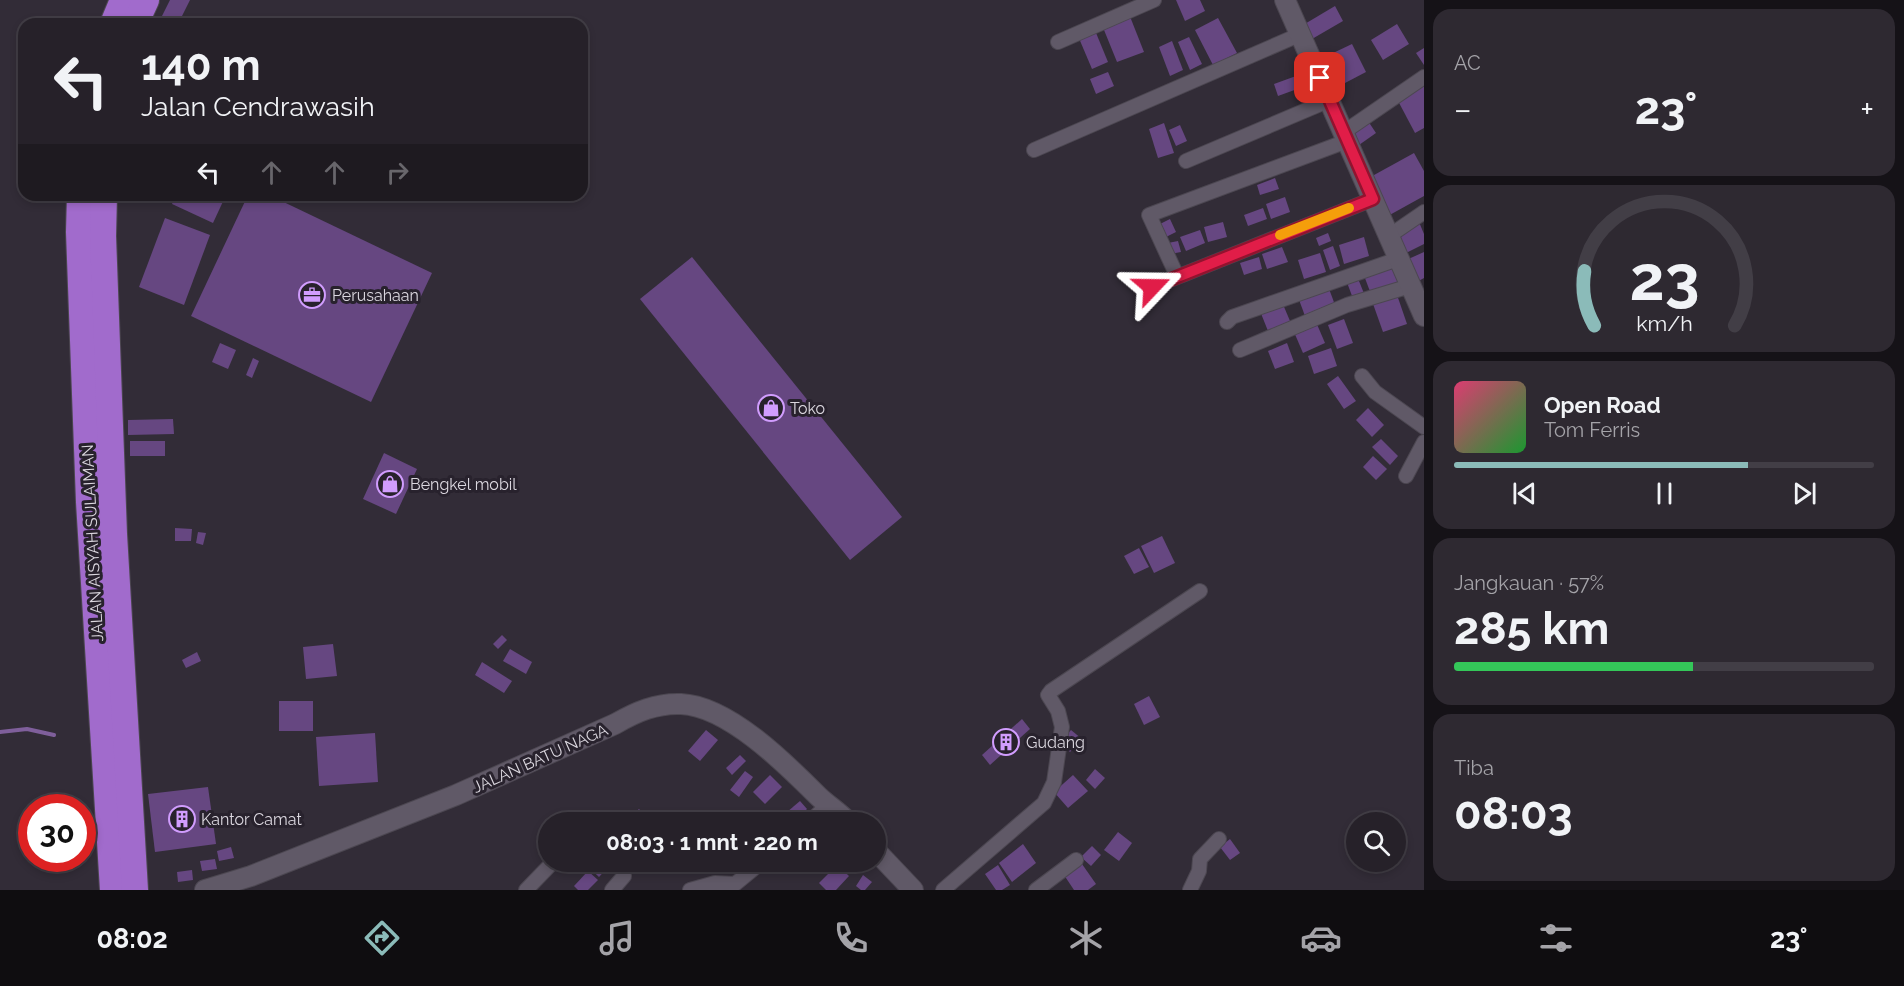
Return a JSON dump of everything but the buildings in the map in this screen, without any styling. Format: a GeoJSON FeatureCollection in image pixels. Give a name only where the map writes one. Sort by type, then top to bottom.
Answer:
{"type":"FeatureCollection","features":[{"type":"Feature","properties":{"kind":"highway"},"geometry":{"type":"LineString","coordinates":[[116,18],[123,0]]}},
{"type":"Feature","properties":{"kind":"highway"},"geometry":{"type":"LineString","coordinates":[[138,18],[147,0]]}},
{"type":"Feature","properties":{"kind":"highway","name":"JALAN AISYAH SULAIMAN"},"geometry":{"type":"LineString","coordinates":[[80,201],[89,502],[112,890]]}},
{"type":"Feature","properties":{"kind":"highway","name":"JALAN AISYAH SULAIMAN"},"geometry":{"type":"LineString","coordinates":[[104,201],[103,236],[113,505],[135,890]]}},
{"type":"Feature","properties":{"kind":"street"},"geometry":{"type":"LineString","coordinates":[[1058,42],[1154,0]]}},
{"type":"Feature","properties":{"kind":"street"},"geometry":{"type":"LineString","coordinates":[[1287,1],[1424,316]]}},
{"type":"Feature","properties":{"kind":"street"},"geometry":{"type":"LineString","coordinates":[[1034,150],[1301,34]]}},
{"type":"Feature","properties":{"kind":"street"},"geometry":{"type":"LineString","coordinates":[[1177,276],[1149,215],[1346,137],[1424,77]]}},
{"type":"Feature","properties":{"kind":"street"},"geometry":{"type":"LineString","coordinates":[[1186,161],[1330,100]]}},
{"type":"Feature","properties":{"kind":"street"},"geometry":{"type":"LineString","coordinates":[[1152,287],[1373,199]]}},
{"type":"Feature","properties":{"kind":"street"},"geometry":{"type":"LineString","coordinates":[[1389,236],[1424,212]]}},
{"type":"Feature","properties":{"kind":"street"},"geometry":{"type":"LineString","coordinates":[[1227,322],[1233,317],[1398,259]]}},
{"type":"Feature","properties":{"kind":"street"},"geometry":{"type":"LineString","coordinates":[[1240,350],[1347,305],[1410,286]]}},
{"type":"Feature","properties":{"kind":"street"},"geometry":{"type":"LineString","coordinates":[[1362,376],[1375,392],[1424,427]]}},
{"type":"Feature","properties":{"kind":"street"},"geometry":{"type":"LineString","coordinates":[[1406,476],[1424,442]]}},
{"type":"Feature","properties":{"kind":"street"},"geometry":{"type":"LineString","coordinates":[[943,890],[1044,802],[1054,782],[1062,726],[1058,711],[1048,695],[1051,691],[1200,591]]}},
{"type":"Feature","properties":{"kind":"street","name":"JALAN BATU NAGA"},"geometry":{"type":"LineString","coordinates":[[205,890],[251,876],[456,795],[638,712],[668,704],[694,706],[716,715],[753,737],[780,758],[828,806],[838,812]]}},
{"type":"Feature","properties":{"kind":"street"},"geometry":{"type":"LineString","coordinates":[[821,812],[828,806]]}},
{"type":"Feature","properties":{"kind":"street"},"geometry":{"type":"LineString","coordinates":[[1190,890],[1199,871],[1200,859],[1219,839]]}},
{"type":"Feature","properties":{"kind":"street"},"geometry":{"type":"LineString","coordinates":[[1036,890],[1076,861]]}},
{"type":"Feature","properties":{"kind":"street"},"geometry":{"type":"LineString","coordinates":[[886,862],[913,890]]}},
{"type":"Feature","properties":{"kind":"street"},"geometry":{"type":"LineString","coordinates":[[526,890],[543,872]]}},
{"type":"Feature","properties":{"kind":"street"},"geometry":{"type":"LineString","coordinates":[[612,890],[624,876],[623,872]]}},
{"type":"Feature","properties":{"kind":"street"},"geometry":{"type":"LineString","coordinates":[[690,890],[715,884],[735,884],[750,872]]}},
{"type":"Feature","properties":{"kind":"waterway"},"geometry":{"type":"LineString","coordinates":[[0,732],[27,729],[54,735]]}},
{"type":"Feature","properties":{"kind":"slow traffic"},"geometry":{"type":"LineString","coordinates":[[1280,235],[1349,208]]}},
{"type":"Feature","properties":{"kind":"place","name":"Perusahaan"},"geometry":{"type":"Point","coordinates":[312,295]}},
{"type":"Feature","properties":{"kind":"place","name":"Toko"},"geometry":{"type":"Point","coordinates":[771,408]}},
{"type":"Feature","properties":{"kind":"place","name":"Bengkel mobil"},"geometry":{"type":"Point","coordinates":[390,484]}},
{"type":"Feature","properties":{"kind":"place","name":"Gudang"},"geometry":{"type":"Point","coordinates":[1006,742]}},
{"type":"Feature","properties":{"kind":"place","name":"Kantor Camat"},"geometry":{"type":"Point","coordinates":[182,819]}},
{"type":"Feature","properties":{"kind":"route"},"geometry":{"type":"LineString","coordinates":[[1152,287],[1373,199],[1320,78]]}}]}
